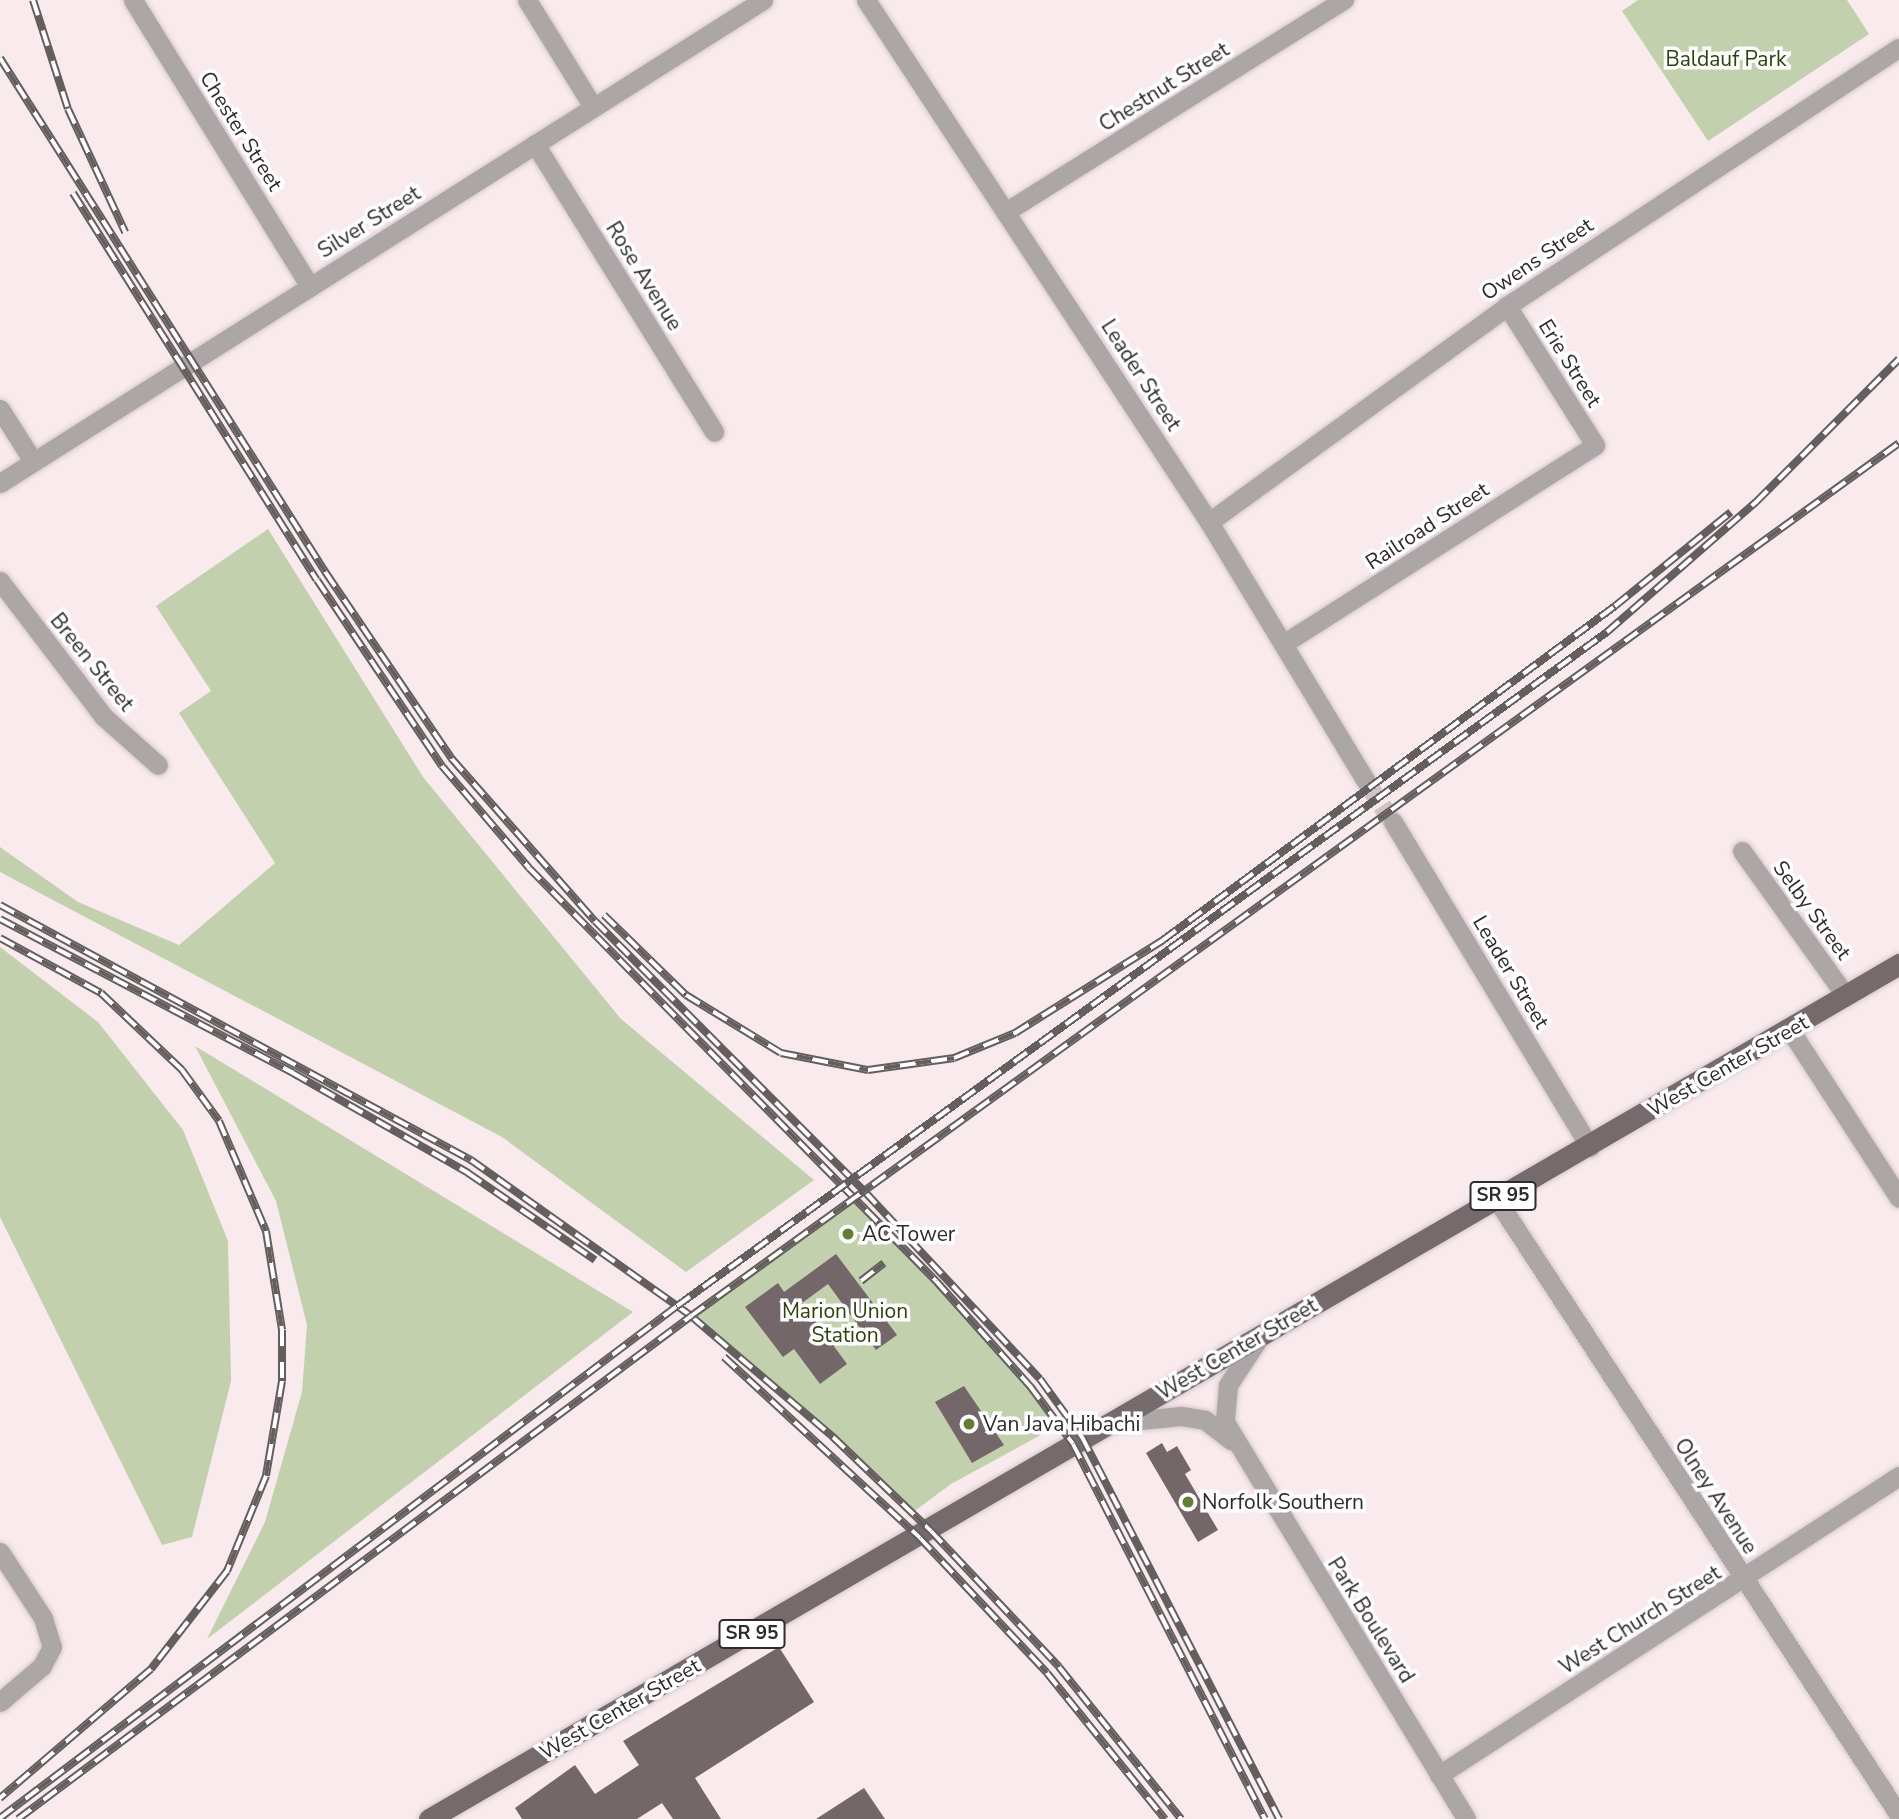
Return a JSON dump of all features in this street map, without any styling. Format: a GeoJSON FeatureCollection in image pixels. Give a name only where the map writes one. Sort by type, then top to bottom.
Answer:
{"type":"FeatureCollection","features":[{"type":"Feature","properties":{"kind":"main road","name":"West Center Street"},"geometry":{"type":"LineString","coordinates":[[429,1819],[920,1538],[1105,1424],[1497,1200],[1899,964]]}},
{"type":"Feature","properties":{"kind":"street","name":"Chester Street"},"geometry":{"type":"LineString","coordinates":[[133,0],[310,287]]}},
{"type":"Feature","properties":{"kind":"street"},"geometry":{"type":"LineString","coordinates":[[527,0],[593,107]]}},
{"type":"Feature","properties":{"kind":"street","name":"Silver Street"},"geometry":{"type":"LineString","coordinates":[[0,483],[763,0]]}},
{"type":"Feature","properties":{"kind":"street","name":"Leader Street"},"geometry":{"type":"LineString","coordinates":[[866,0],[1209,522],[1366,781]]}},
{"type":"Feature","properties":{"kind":"street","name":"Chestnut Street"},"geometry":{"type":"LineString","coordinates":[[1007,211],[1344,0]]}},
{"type":"Feature","properties":{"kind":"street","name":"Owens Street"},"geometry":{"type":"LineString","coordinates":[[1209,522],[1507,306],[1899,48]]}},
{"type":"Feature","properties":{"kind":"street","name":"Rose Avenue"},"geometry":{"type":"LineString","coordinates":[[535,144],[714,432]]}},
{"type":"Feature","properties":{"kind":"street","name":"Erie Street"},"geometry":{"type":"LineString","coordinates":[[1507,306],[1595,445]]}},
{"type":"Feature","properties":{"kind":"street"},"geometry":{"type":"LineString","coordinates":[[0,409],[33,461]]}},
{"type":"Feature","properties":{"kind":"street","name":"Railroad Street"},"geometry":{"type":"LineString","coordinates":[[1283,644],[1595,445]]}},
{"type":"Feature","properties":{"kind":"street","name":"Breen Street"},"geometry":{"type":"LineString","coordinates":[[0,581],[104,717],[158,765]]}},
{"type":"Feature","properties":{"kind":"street","name":"Leader Street"},"geometry":{"type":"LineString","coordinates":[[1393,822],[1590,1146]]}},
{"type":"Feature","properties":{"kind":"street","name":"Selby Street"},"geometry":{"type":"LineString","coordinates":[[1742,851],[1846,996]]}},
{"type":"Feature","properties":{"kind":"street"},"geometry":{"type":"LineString","coordinates":[[1790,1030],[1899,1198]]}},
{"type":"Feature","properties":{"kind":"street","name":"Olney Avenue"},"geometry":{"type":"LineString","coordinates":[[1497,1200],[1899,1815]]}},
{"type":"Feature","properties":{"kind":"street","name":"Park Boulevard"},"geometry":{"type":"LineString","coordinates":[[1264,1334],[1233,1371],[1224,1397],[1225,1422],[1236,1446],[1466,1819]]}},
{"type":"Feature","properties":{"kind":"street","name":"Park Boulevard"},"geometry":{"type":"LineString","coordinates":[[1105,1424],[1181,1416],[1205,1420],[1236,1446]]}},
{"type":"Feature","properties":{"kind":"street","name":"West Church Street"},"geometry":{"type":"LineString","coordinates":[[1439,1775],[1744,1581],[1899,1476]]}},
{"type":"Feature","properties":{"kind":"street"},"geometry":{"type":"LineString","coordinates":[[0,1552],[43,1618],[52,1647],[43,1666],[0,1702]]}},
{"type":"Feature","properties":{"kind":"green space","name":"Baldauf Park"},"geometry":{"type":"Polygon","coordinates":[[[1638,0],[1847,0],[1869,34],[1708,141],[1622,11],[1638,0]]]}},
{"type":"Feature","properties":{"kind":"green space"},"geometry":{"type":"Polygon","coordinates":[[[268,529],[423,777],[621,1019],[814,1180],[686,1272],[502,1137],[0,872],[0,847],[78,902],[179,945],[275,863],[179,713],[211,691],[156,606],[268,529]]]}},
{"type":"Feature","properties":{"kind":"green space"},"geometry":{"type":"Polygon","coordinates":[[[0,947],[98,1022],[183,1130],[228,1241],[231,1381],[192,1537],[162,1545],[0,1217],[0,947]]]}},
{"type":"Feature","properties":{"kind":"green space"},"geometry":{"type":"Polygon","coordinates":[[[195,1046],[633,1312],[207,1639],[265,1522],[302,1392],[307,1325],[276,1201],[195,1046]]]}},
{"type":"Feature","properties":{"kind":"green space","name":"Marion Union Station"},"geometry":{"type":"Polygon","coordinates":[[[855,1199],[991,1341],[1059,1425],[951,1484],[912,1513],[833,1437],[691,1316],[855,1199]]]}},
{"type":"Feature","properties":{"kind":"building","name":"Marion Union Station"},"geometry":{"type":"Polygon","coordinates":[[[836,1254],[897,1335],[876,1350],[828,1284],[802,1303],[847,1364],[820,1384],[794,1349],[783,1357],[745,1307],[778,1283],[784,1292],[836,1254]]]}},
{"type":"Feature","properties":{"kind":"building","name":"Van Java Hibachi"},"geometry":{"type":"Polygon","coordinates":[[[964,1386],[1004,1445],[972,1463],[935,1402],[964,1386]]]}},
{"type":"Feature","properties":{"kind":"building","name":"Norfolk Southern"},"geometry":{"type":"Polygon","coordinates":[[[1162,1443],[1167,1452],[1177,1446],[1191,1470],[1185,1474],[1218,1530],[1198,1542],[1146,1453],[1162,1443]]]}},
{"type":"Feature","properties":{"kind":"building"},"geometry":{"type":"Polygon","coordinates":[[[779,1647],[814,1702],[695,1778],[721,1819],[673,1819],[662,1803],[637,1819],[522,1819],[515,1808],[575,1765],[595,1794],[639,1765],[623,1741],[779,1647]]]}},
{"type":"Feature","properties":{"kind":"building"},"geometry":{"type":"Polygon","coordinates":[[[864,1788],[885,1819],[816,1819],[864,1788]]]}},
{"type":"Feature","properties":{"kind":"tunnel"},"geometry":{"type":"LineString","coordinates":[[1366,781],[1393,822]]}},
{"type":"Feature","properties":{"kind":"railway"},"geometry":{"type":"LineString","coordinates":[[33,0],[68,109],[125,232]]}},
{"type":"Feature","properties":{"kind":"railway"},"geometry":{"type":"LineString","coordinates":[[0,58],[326,573],[452,759],[595,921],[865,1192],[1040,1379],[1082,1437],[1279,1819]]}},
{"type":"Feature","properties":{"kind":"railway"},"geometry":{"type":"LineString","coordinates":[[73,193],[317,580],[442,766],[529,868],[936,1281],[1030,1386],[1073,1444],[1265,1819]]}},
{"type":"Feature","properties":{"kind":"railway"},"geometry":{"type":"LineString","coordinates":[[0,1818],[677,1306],[1607,632],[1756,502],[1899,359]]}},
{"type":"Feature","properties":{"kind":"railway"},"geometry":{"type":"LineString","coordinates":[[18,1819],[691,1316],[1899,443]]}},
{"type":"Feature","properties":{"kind":"railway"},"geometry":{"type":"LineString","coordinates":[[604,915],[686,995],[781,1053],[868,1070],[954,1058],[1015,1033],[1163,940],[1615,606],[1731,512]]}},
{"type":"Feature","properties":{"kind":"railway"},"geometry":{"type":"LineString","coordinates":[[0,905],[471,1160],[691,1316],[833,1437],[931,1531],[1059,1667],[1181,1819]]}},
{"type":"Feature","properties":{"kind":"railway"},"geometry":{"type":"LineString","coordinates":[[0,919],[293,1073],[468,1173],[595,1260]]}},
{"type":"Feature","properties":{"kind":"railway"},"geometry":{"type":"LineString","coordinates":[[0,938],[101,993],[182,1070],[219,1121],[266,1231],[282,1330],[282,1381],[266,1476],[227,1571],[151,1669],[0,1798]]}},
{"type":"Feature","properties":{"kind":"railway"},"geometry":{"type":"LineString","coordinates":[[861,1281],[884,1263]]}},
{"type":"Feature","properties":{"kind":"railway"},"geometry":{"type":"LineString","coordinates":[[724,1357],[920,1538],[1047,1673],[1165,1819]]}},
{"type":"Feature","properties":{"kind":"place","name":"AC Tower"},"geometry":{"type":"Point","coordinates":[848,1234]}},
{"type":"Feature","properties":{"kind":"place","name":"Van Java Hibachi"},"geometry":{"type":"Point","coordinates":[969,1424]}},
{"type":"Feature","properties":{"kind":"place","name":"Norfolk Southern"},"geometry":{"type":"Point","coordinates":[1188,1502]}}]}
